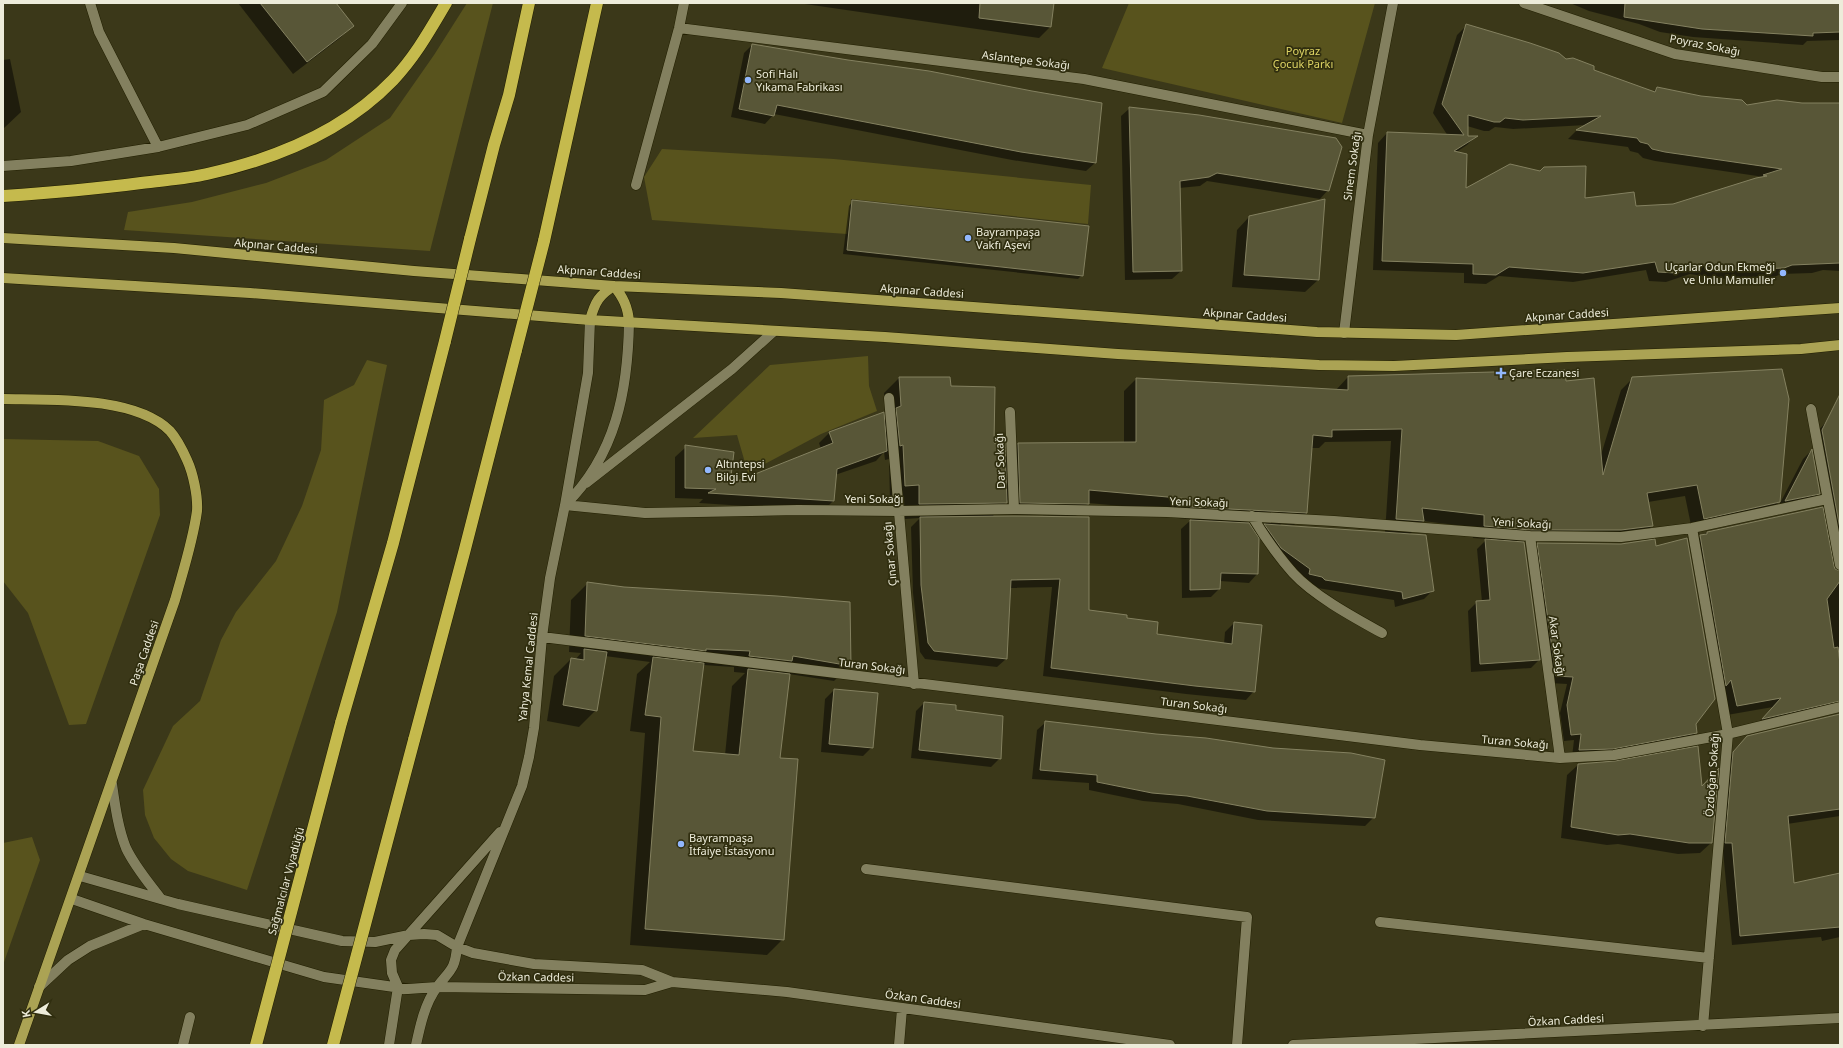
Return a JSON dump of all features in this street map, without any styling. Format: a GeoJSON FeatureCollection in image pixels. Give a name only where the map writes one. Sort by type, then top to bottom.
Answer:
{"type":"FeatureCollection","features":[{"type":"Feature","properties":{"kind":"highway"},"geometry":{"type":"LineString","coordinates":[[3,196],[87,190],[206,174],[262,160],[307,141],[331,128],[364,106],[393,80],[420,47],[446,3]]}},
{"type":"Feature","properties":{"kind":"highway","name":"Sağmalcılar Viyadüğü"},"geometry":{"type":"LineString","coordinates":[[256,1045],[341,723],[392,543],[445,341],[494,145],[509,95],[529,3]]}},
{"type":"Feature","properties":{"kind":"highway"},"geometry":{"type":"LineString","coordinates":[[333,1045],[463,557],[544,241],[597,3]]}},
{"type":"Feature","properties":{"kind":"main road","name":"Akpınar Caddesi"},"geometry":{"type":"LineString","coordinates":[[3,238],[174,248],[414,271],[614,286],[781,293],[1310,332],[1456,335],[1840,308]]}},
{"type":"Feature","properties":{"kind":"main road"},"geometry":{"type":"LineString","coordinates":[[3,278],[250,292],[590,320],[773,332],[885,337],[1118,354],[1334,365],[1394,366],[1567,357],[1801,349],[1840,345]]}},
{"type":"Feature","properties":{"kind":"main road"},"geometry":{"type":"LineString","coordinates":[[590,320],[595,304],[603,293],[614,286],[622,296],[628,309],[629,322]]}},
{"type":"Feature","properties":{"kind":"main road","name":"Paşa Caddesi"},"geometry":{"type":"LineString","coordinates":[[3,399],[70,401],[108,405],[143,413],[170,432],[184,453],[192,472],[197,510],[176,600],[72,900],[19,1045]]}},
{"type":"Feature","properties":{"kind":"street"},"geometry":{"type":"LineString","coordinates":[[90,3],[100,32],[158,147]]}},
{"type":"Feature","properties":{"kind":"street"},"geometry":{"type":"LineString","coordinates":[[3,166],[71,161],[158,147],[247,125],[323,92],[372,44],[402,3]]}},
{"type":"Feature","properties":{"kind":"street"},"geometry":{"type":"LineString","coordinates":[[636,185],[679,28],[684,3]]}},
{"type":"Feature","properties":{"kind":"street","name":"Sinem Sokağı"},"geometry":{"type":"LineString","coordinates":[[1344,333],[1368,135],[1393,3]]}},
{"type":"Feature","properties":{"kind":"street","name":"Poyraz Sokağı"},"geometry":{"type":"LineString","coordinates":[[1524,3],[1675,54],[1822,77],[1840,77]]}},
{"type":"Feature","properties":{"kind":"street","name":"Aslantepe Sokağı"},"geometry":{"type":"LineString","coordinates":[[679,28],[1084,80],[1368,135]]}},
{"type":"Feature","properties":{"kind":"street","name":"Yahya Kemal Caddesi"},"geometry":{"type":"LineString","coordinates":[[456,947],[522,786],[529,757],[534,728],[542,637],[550,578],[565,506],[588,373],[590,320]]}},
{"type":"Feature","properties":{"kind":"street"},"geometry":{"type":"LineString","coordinates":[[586,483],[605,451],[626,382],[629,322]]}},
{"type":"Feature","properties":{"kind":"street"},"geometry":{"type":"LineString","coordinates":[[565,506],[586,483],[732,369],[773,332]]}},
{"type":"Feature","properties":{"kind":"street","name":"Çınar Sokağı"},"geometry":{"type":"LineString","coordinates":[[889,398],[914,684]]}},
{"type":"Feature","properties":{"kind":"street"},"geometry":{"type":"LineString","coordinates":[[1811,409],[1840,565]]}},
{"type":"Feature","properties":{"kind":"street","name":"Dar Sokağı"},"geometry":{"type":"LineString","coordinates":[[1010,412],[1014,509]]}},
{"type":"Feature","properties":{"kind":"street","name":"Yeni Sokağı"},"geometry":{"type":"LineString","coordinates":[[565,506],[644,513],[798,510],[898,511],[1014,509],[1252,516],[1530,536],[1621,537],[1692,528],[1827,499]]}},
{"type":"Feature","properties":{"kind":"street"},"geometry":{"type":"LineString","coordinates":[[1252,516],[1266,538],[1294,574],[1326,599],[1382,633]]}},
{"type":"Feature","properties":{"kind":"street","name":"Özdoğan Sokağı"},"geometry":{"type":"LineString","coordinates":[[1692,528],[1728,734],[1703,1026]]}},
{"type":"Feature","properties":{"kind":"street","name":"Akar Sokağı"},"geometry":{"type":"LineString","coordinates":[[1530,536],[1560,758]]}},
{"type":"Feature","properties":{"kind":"street","name":"Turan Sokağı"},"geometry":{"type":"LineString","coordinates":[[542,637],[914,684],[1420,745],[1560,758],[1614,755],[1728,734],[1840,707]]}},
{"type":"Feature","properties":{"kind":"street"},"geometry":{"type":"LineString","coordinates":[[112,784],[118,822],[126,848],[143,875],[161,899]]}},
{"type":"Feature","properties":{"kind":"street"},"geometry":{"type":"LineString","coordinates":[[389,1045],[398,987],[392,973],[391,960],[395,950],[504,827]]}},
{"type":"Feature","properties":{"kind":"street"},"geometry":{"type":"LineString","coordinates":[[866,868],[1247,917],[1237,1045]]}},
{"type":"Feature","properties":{"kind":"street","name":"Özkan Caddesi"},"geometry":{"type":"LineString","coordinates":[[80,876],[161,899],[250,921],[342,941],[375,942],[409,935],[437,935],[456,947],[473,953],[534,964],[642,970],[672,982],[787,992],[1170,1045]]}},
{"type":"Feature","properties":{"kind":"street","name":"Özkan Caddesi"},"geometry":{"type":"LineString","coordinates":[[72,900],[144,924],[324,977],[415,989],[645,990],[672,982]]}},
{"type":"Feature","properties":{"kind":"street"},"geometry":{"type":"LineString","coordinates":[[1380,922],[1709,958]]}},
{"type":"Feature","properties":{"kind":"street"},"geometry":{"type":"LineString","coordinates":[[39,987],[68,960],[90,946],[144,924]]}},
{"type":"Feature","properties":{"kind":"street"},"geometry":{"type":"LineString","coordinates":[[416,1045],[426,1010],[437,988],[452,971],[456,958],[456,947]]}},
{"type":"Feature","properties":{"kind":"street"},"geometry":{"type":"LineString","coordinates":[[899,1045],[902,1008]]}},
{"type":"Feature","properties":{"kind":"street"},"geometry":{"type":"LineString","coordinates":[[184,1045],[190,1017]]}},
{"type":"Feature","properties":{"kind":"street","name":"Özkan Caddesi"},"geometry":{"type":"LineString","coordinates":[[1293,1045],[1703,1026],[1840,1018]]}},
{"type":"Feature","properties":{"kind":"green space"},"geometry":{"type":"Polygon","coordinates":[[[467,3],[493,3],[430,251],[124,230],[128,212],[192,202],[266,183],[326,160],[390,118],[434,55],[467,3]]]}},
{"type":"Feature","properties":{"kind":"green space","name":"Poyraz Çocuk Parkı"},"geometry":{"type":"Polygon","coordinates":[[[1129,3],[1375,3],[1342,123],[1102,68],[1129,3]]]}},
{"type":"Feature","properties":{"kind":"green space"},"geometry":{"type":"Polygon","coordinates":[[[662,149],[834,159],[1091,185],[1088,224],[851,199],[847,234],[652,220],[644,177],[662,149]]]}},
{"type":"Feature","properties":{"kind":"green space"},"geometry":{"type":"Polygon","coordinates":[[[868,356],[869,386],[877,411],[821,434],[748,473],[737,435],[693,438],[770,365],[868,356]]]}},
{"type":"Feature","properties":{"kind":"green space"},"geometry":{"type":"Polygon","coordinates":[[[367,360],[387,365],[337,612],[247,890],[188,871],[171,859],[154,838],[145,815],[143,790],[173,726],[200,701],[221,640],[236,612],[276,561],[302,506],[321,450],[324,400],[354,385],[367,360]]]}},
{"type":"Feature","properties":{"kind":"green space"},"geometry":{"type":"Polygon","coordinates":[[[3,439],[98,441],[139,456],[159,489],[160,515],[86,724],[69,725],[28,613],[3,581],[3,439]]]}},
{"type":"Feature","properties":{"kind":"green space"},"geometry":{"type":"Polygon","coordinates":[[[32,837],[40,860],[3,965],[3,843],[32,837]]]}},
{"type":"Feature","properties":{"kind":"building"},"geometry":{"type":"Polygon","coordinates":[[[260,3],[336,3],[354,26],[307,62],[260,3]]]}},
{"type":"Feature","properties":{"kind":"building"},"geometry":{"type":"Polygon","coordinates":[[[980,3],[1054,3],[1051,27],[979,18],[980,3]]]}},
{"type":"Feature","properties":{"kind":"building"},"geometry":{"type":"Polygon","coordinates":[[[1625,3],[1840,3],[1840,32],[1813,33],[1813,36],[1702,29],[1624,17],[1625,3]]]}},
{"type":"Feature","properties":{"kind":"building"},"geometry":{"type":"Polygon","coordinates":[[[1466,24],[1559,53],[1566,59],[1573,58],[1594,66],[1594,70],[1655,92],[1657,87],[1701,96],[1742,100],[1747,105],[1777,100],[1802,103],[1840,103],[1840,263],[1792,265],[1784,268],[1733,270],[1700,265],[1676,273],[1658,272],[1655,262],[1583,273],[1509,267],[1496,275],[1473,274],[1473,264],[1382,261],[1387,132],[1464,135],[1442,104],[1466,24]],[[1468,115],[1468,136],[1478,136],[1454,151],[1467,154],[1466,188],[1510,164],[1540,171],[1544,167],[1586,166],[1585,198],[1634,192],[1636,206],[1673,204],[1756,178],[1767,176],[1763,175],[1782,169],[1665,152],[1652,149],[1648,144],[1640,142],[1637,138],[1576,130],[1601,116],[1523,120],[1505,118],[1500,122],[1494,122],[1468,115]]]}},
{"type":"Feature","properties":{"kind":"building"},"geometry":{"type":"Polygon","coordinates":[[[752,44],[848,60],[929,71],[1102,103],[1096,163],[1021,152],[777,105],[774,116],[739,109],[752,44]]]}},
{"type":"Feature","properties":{"kind":"building"},"geometry":{"type":"Polygon","coordinates":[[[1129,107],[1199,115],[1336,138],[1342,147],[1329,191],[1217,173],[1209,177],[1180,181],[1182,271],[1133,272],[1129,107]]]}},
{"type":"Feature","properties":{"kind":"building"},"geometry":{"type":"Polygon","coordinates":[[[1325,199],[1319,280],[1244,275],[1249,216],[1325,199]]]}},
{"type":"Feature","properties":{"kind":"building","name":"Bayrampaşa Vakfı Aşevi"},"geometry":{"type":"Polygon","coordinates":[[[852,200],[1089,226],[1083,276],[847,250],[852,200]]]}},
{"type":"Feature","properties":{"kind":"building"},"geometry":{"type":"Polygon","coordinates":[[[1782,369],[1789,399],[1780,502],[1704,519],[1697,485],[1647,493],[1653,526],[1621,530],[1530,530],[1484,526],[1484,515],[1422,508],[1424,521],[1396,519],[1402,429],[1332,430],[1332,437],[1313,435],[1307,513],[1190,507],[1190,499],[1089,490],[1089,504],[1020,503],[1018,443],[1136,442],[1136,378],[1348,390],[1348,376],[1565,370],[1566,381],[1594,378],[1603,475],[1632,377],[1782,369]]]}},
{"type":"Feature","properties":{"kind":"building"},"geometry":{"type":"Polygon","coordinates":[[[899,377],[950,377],[951,386],[995,387],[994,443],[1005,443],[1007,503],[919,504],[919,485],[905,486],[903,445],[900,446],[896,408],[901,406],[899,377]]]}},
{"type":"Feature","properties":{"kind":"building"},"geometry":{"type":"Polygon","coordinates":[[[1840,394],[1840,529],[1822,430],[1840,394]]]}},
{"type":"Feature","properties":{"kind":"building"},"geometry":{"type":"Polygon","coordinates":[[[884,412],[887,451],[837,469],[834,501],[708,493],[716,489],[685,488],[685,445],[734,452],[730,484],[833,443],[829,432],[884,412]]]}},
{"type":"Feature","properties":{"kind":"building"},"geometry":{"type":"Polygon","coordinates":[[[1812,449],[1820,494],[1785,501],[1812,449]]]}},
{"type":"Feature","properties":{"kind":"building"},"geometry":{"type":"Polygon","coordinates":[[[1823,507],[1834,566],[1835,569],[1840,571],[1840,581],[1827,599],[1834,648],[1838,647],[1840,664],[1840,701],[1762,719],[1781,698],[1737,706],[1731,680],[1726,686],[1700,535],[1707,534],[1707,532],[1823,507]]]}},
{"type":"Feature","properties":{"kind":"building"},"geometry":{"type":"Polygon","coordinates":[[[920,517],[1089,517],[1089,610],[1127,615],[1127,618],[1158,622],[1157,634],[1232,644],[1234,622],[1262,625],[1255,692],[1051,668],[1060,579],[1011,580],[1007,659],[934,651],[928,643],[921,585],[920,517]]]}},
{"type":"Feature","properties":{"kind":"building"},"geometry":{"type":"Polygon","coordinates":[[[1190,520],[1249,523],[1259,538],[1258,574],[1221,573],[1220,589],[1190,590],[1190,520]]]}},
{"type":"Feature","properties":{"kind":"building"},"geometry":{"type":"Polygon","coordinates":[[[1264,524],[1426,535],[1434,591],[1403,599],[1402,592],[1325,580],[1322,577],[1309,574],[1310,569],[1281,548],[1264,524]]]}},
{"type":"Feature","properties":{"kind":"building"},"geometry":{"type":"Polygon","coordinates":[[[1687,538],[1715,699],[1696,724],[1697,733],[1613,749],[1579,750],[1581,734],[1571,735],[1567,705],[1573,677],[1556,676],[1537,543],[1621,544],[1655,539],[1656,546],[1687,538]]]}},
{"type":"Feature","properties":{"kind":"building"},"geometry":{"type":"Polygon","coordinates":[[[1485,539],[1524,542],[1540,660],[1480,664],[1476,601],[1490,600],[1485,539]]]}},
{"type":"Feature","properties":{"kind":"building"},"geometry":{"type":"Polygon","coordinates":[[[587,582],[624,587],[850,602],[851,666],[793,656],[792,661],[749,656],[750,651],[706,649],[706,651],[585,636],[587,582]]]}},
{"type":"Feature","properties":{"kind":"building"},"geometry":{"type":"Polygon","coordinates":[[[584,649],[607,652],[597,711],[563,705],[571,658],[584,660],[584,649]]]}},
{"type":"Feature","properties":{"kind":"building"},"geometry":{"type":"Polygon","coordinates":[[[653,657],[704,663],[693,751],[739,755],[748,669],[790,674],[780,758],[798,759],[784,940],[645,929],[661,717],[645,715],[653,657]]]}},
{"type":"Feature","properties":{"kind":"building"},"geometry":{"type":"Polygon","coordinates":[[[834,689],[878,693],[873,748],[829,744],[834,689]]]}},
{"type":"Feature","properties":{"kind":"building"},"geometry":{"type":"Polygon","coordinates":[[[924,702],[956,705],[956,710],[1003,716],[1001,759],[919,750],[924,702]]]}},
{"type":"Feature","properties":{"kind":"building"},"geometry":{"type":"Polygon","coordinates":[[[1840,714],[1840,809],[1788,816],[1794,883],[1840,873],[1840,927],[1740,936],[1732,843],[1725,843],[1733,752],[1747,736],[1840,714]]]}},
{"type":"Feature","properties":{"kind":"building"},"geometry":{"type":"Polygon","coordinates":[[[1045,721],[1156,734],[1206,738],[1273,748],[1351,753],[1385,760],[1375,818],[1267,811],[1187,796],[1152,793],[1097,782],[1097,775],[1040,770],[1045,721]]]}},
{"type":"Feature","properties":{"kind":"building"},"geometry":{"type":"Polygon","coordinates":[[[1698,746],[1702,786],[1719,768],[1712,843],[1689,843],[1630,834],[1618,835],[1571,827],[1578,764],[1615,761],[1698,746]]]}},
{"type":"Feature","properties":{"kind":"place","name":"Sofi Halı Yıkama Fabrikası"},"geometry":{"type":"Point","coordinates":[748,80]}},
{"type":"Feature","properties":{"kind":"place","name":"Bayrampaşa Vakfı Aşevi"},"geometry":{"type":"Point","coordinates":[968,238]}},
{"type":"Feature","properties":{"kind":"place","name":"Uçarlar Odun Ekmeği ve Unlu Mamuller"},"geometry":{"type":"Point","coordinates":[1783,273]}},
{"type":"Feature","properties":{"kind":"place","name":"Çare Eczanesi"},"geometry":{"type":"Point","coordinates":[1501,373]}},
{"type":"Feature","properties":{"kind":"place","name":"Altıntepsi Bilgi Evi"},"geometry":{"type":"Point","coordinates":[708,470]}},
{"type":"Feature","properties":{"kind":"place","name":"Bayrampaşa İtfaiye İstasyonu"},"geometry":{"type":"Point","coordinates":[681,844]}}]}
